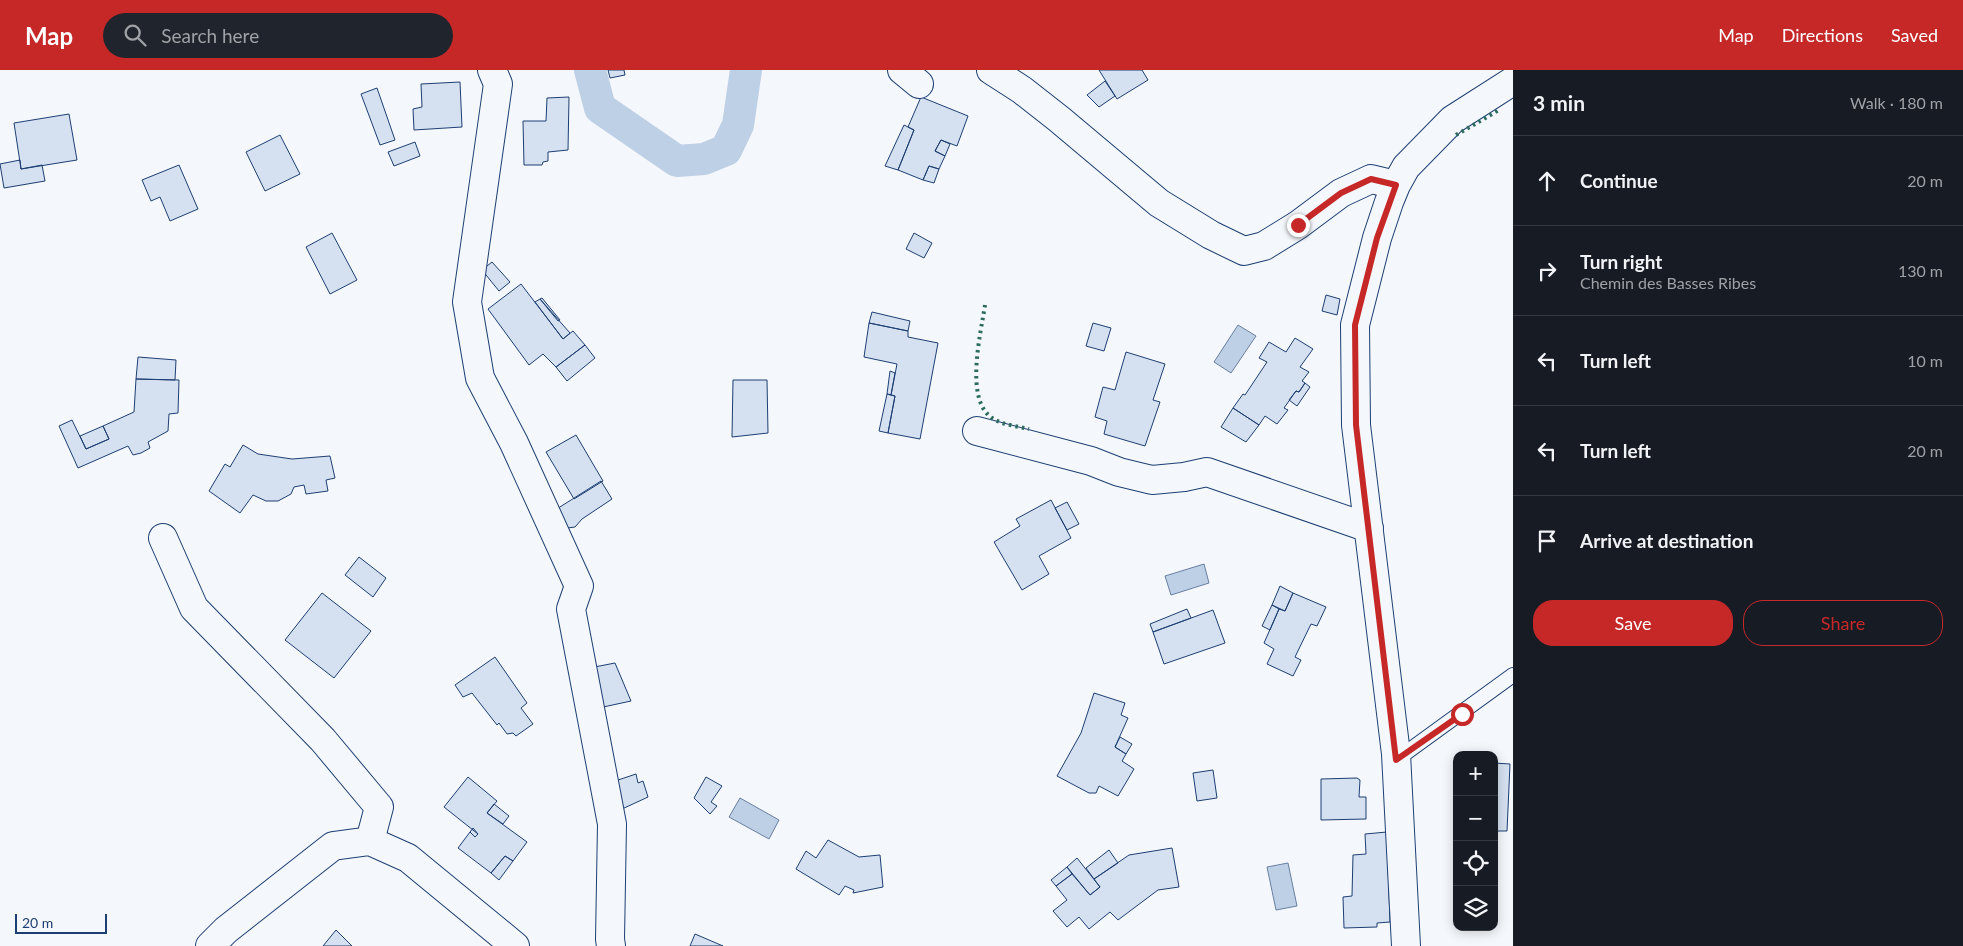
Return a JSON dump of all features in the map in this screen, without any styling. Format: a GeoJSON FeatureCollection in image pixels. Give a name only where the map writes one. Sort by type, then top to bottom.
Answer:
{"type":"FeatureCollection","features":[{"type":"Feature","properties":{"kind":"street"},"geometry":{"type":"LineString","coordinates":[[492,70],[498,84],[467,302],[480,378],[514,443],[579,586],[571,610],[612,824],[611,946]]}},
{"type":"Feature","properties":{"kind":"street"},"geometry":{"type":"LineString","coordinates":[[991,70],[1022,90],[1059,119],[1159,202],[1212,235],[1244,252],[1264,246],[1298,225],[1341,193],[1371,179],[1396,185]]}},
{"type":"Feature","properties":{"kind":"street"},"geometry":{"type":"LineString","coordinates":[[1406,946],[1396,760],[1356,425],[1355,325],[1377,238],[1396,185],[1406,167],[1452,120],[1513,81]]}},
{"type":"Feature","properties":{"kind":"street"},"geometry":{"type":"LineString","coordinates":[[977,431],[1091,461],[1119,472],[1152,480],[1184,478],[1207,472],[1369,528]]}},
{"type":"Feature","properties":{"kind":"street"},"geometry":{"type":"LineString","coordinates":[[163,538],[194,608],[323,740],[379,807],[370,841]]}},
{"type":"Feature","properties":{"kind":"street"},"geometry":{"type":"LineString","coordinates":[[210,946],[226,930],[333,846],[370,841],[408,858],[515,946]]}},
{"type":"Feature","properties":{"kind":"lane"},"geometry":{"type":"LineString","coordinates":[[1396,760],[1513,676]]}},
{"type":"Feature","properties":{"kind":"water"},"geometry":{"type":"Polygon","coordinates":[[[1238,325],[1256,336],[1231,373],[1214,362],[1238,325]]]}},
{"type":"Feature","properties":{"kind":"water"},"geometry":{"type":"Polygon","coordinates":[[[1204,564],[1209,583],[1171,595],[1165,576],[1204,564]]]}},
{"type":"Feature","properties":{"kind":"water"},"geometry":{"type":"Polygon","coordinates":[[[740,798],[779,820],[769,839],[729,817],[740,798]]]}},
{"type":"Feature","properties":{"kind":"water"},"geometry":{"type":"Polygon","coordinates":[[[1288,863],[1297,906],[1276,910],[1267,867],[1288,863]]]}},
{"type":"Feature","properties":{"kind":"building"},"geometry":{"type":"Polygon","coordinates":[[[608,70],[624,70],[625,75],[610,78],[608,70]]]}},
{"type":"Feature","properties":{"kind":"building"},"geometry":{"type":"Polygon","coordinates":[[[1099,70],[1142,70],[1148,80],[1117,99],[1099,70]]]}},
{"type":"Feature","properties":{"kind":"building"},"geometry":{"type":"Polygon","coordinates":[[[1105,81],[1115,96],[1099,107],[1087,95],[1105,81]]]}},
{"type":"Feature","properties":{"kind":"building"},"geometry":{"type":"Polygon","coordinates":[[[460,82],[462,127],[414,130],[413,109],[422,107],[421,84],[460,82]]]}},
{"type":"Feature","properties":{"kind":"building"},"geometry":{"type":"Polygon","coordinates":[[[377,88],[395,140],[380,145],[361,94],[377,88]]]}},
{"type":"Feature","properties":{"kind":"building"},"geometry":{"type":"Polygon","coordinates":[[[569,97],[568,150],[548,152],[548,161],[543,162],[542,165],[524,165],[523,121],[546,121],[547,98],[569,97]]]}},
{"type":"Feature","properties":{"kind":"building"},"geometry":{"type":"Polygon","coordinates":[[[921,97],[968,116],[957,146],[941,140],[935,151],[945,156],[939,169],[929,166],[923,180],[898,170],[914,130],[908,127],[921,97]]]}},
{"type":"Feature","properties":{"kind":"building"},"geometry":{"type":"Polygon","coordinates":[[[69,114],[77,160],[21,169],[14,123],[69,114]]]}},
{"type":"Feature","properties":{"kind":"building"},"geometry":{"type":"Polygon","coordinates":[[[904,125],[914,130],[898,170],[885,166],[904,125]]]}},
{"type":"Feature","properties":{"kind":"building"},"geometry":{"type":"Polygon","coordinates":[[[280,135],[300,174],[265,191],[246,152],[280,135]]]}},
{"type":"Feature","properties":{"kind":"building"},"geometry":{"type":"Polygon","coordinates":[[[941,140],[950,144],[945,156],[935,151],[941,140]]]}},
{"type":"Feature","properties":{"kind":"building"},"geometry":{"type":"Polygon","coordinates":[[[415,142],[420,156],[394,166],[388,152],[415,142]]]}},
{"type":"Feature","properties":{"kind":"building"},"geometry":{"type":"Polygon","coordinates":[[[20,160],[21,169],[42,165],[45,181],[4,188],[0,164],[20,160]]]}},
{"type":"Feature","properties":{"kind":"building"},"geometry":{"type":"Polygon","coordinates":[[[179,165],[198,209],[170,221],[160,197],[151,201],[142,180],[179,165]]]}},
{"type":"Feature","properties":{"kind":"building"},"geometry":{"type":"Polygon","coordinates":[[[929,166],[939,169],[934,183],[923,180],[929,166]]]}},
{"type":"Feature","properties":{"kind":"building"},"geometry":{"type":"Polygon","coordinates":[[[332,233],[357,280],[330,294],[306,247],[332,233]]]}},
{"type":"Feature","properties":{"kind":"building"},"geometry":{"type":"Polygon","coordinates":[[[914,233],[932,243],[924,258],[906,249],[914,233]]]}},
{"type":"Feature","properties":{"kind":"building"},"geometry":{"type":"Polygon","coordinates":[[[492,262],[510,282],[499,291],[482,270],[492,262]]]}},
{"type":"Feature","properties":{"kind":"building"},"geometry":{"type":"Polygon","coordinates":[[[521,284],[563,339],[573,331],[585,345],[556,367],[543,354],[529,365],[488,309],[521,284]]]}},
{"type":"Feature","properties":{"kind":"building"},"geometry":{"type":"Polygon","coordinates":[[[1326,295],[1340,299],[1337,315],[1322,311],[1326,295]]]}},
{"type":"Feature","properties":{"kind":"building"},"geometry":{"type":"Polygon","coordinates":[[[542,298],[560,320],[558,321],[540,299],[542,298]]]}},
{"type":"Feature","properties":{"kind":"building"},"geometry":{"type":"Polygon","coordinates":[[[540,299],[570,333],[563,339],[535,302],[540,299]]]}},
{"type":"Feature","properties":{"kind":"building"},"geometry":{"type":"Polygon","coordinates":[[[872,312],[910,321],[908,331],[869,323],[872,312]]]}},
{"type":"Feature","properties":{"kind":"building"},"geometry":{"type":"Polygon","coordinates":[[[869,323],[908,331],[908,337],[938,343],[920,439],[888,433],[895,396],[891,395],[897,364],[864,357],[869,323]]]}},
{"type":"Feature","properties":{"kind":"building"},"geometry":{"type":"Polygon","coordinates":[[[1093,323],[1111,328],[1104,351],[1086,346],[1093,323]]]}},
{"type":"Feature","properties":{"kind":"building"},"geometry":{"type":"Polygon","coordinates":[[[1295,338],[1313,349],[1300,367],[1309,372],[1302,381],[1305,383],[1299,392],[1296,391],[1284,408],[1288,410],[1277,424],[1265,416],[1259,425],[1233,408],[1243,394],[1245,395],[1267,362],[1259,358],[1269,342],[1286,352],[1295,338]]]}},
{"type":"Feature","properties":{"kind":"building"},"geometry":{"type":"Polygon","coordinates":[[[585,345],[595,358],[567,381],[556,367],[585,345]]]}},
{"type":"Feature","properties":{"kind":"building"},"geometry":{"type":"Polygon","coordinates":[[[1126,352],[1165,364],[1153,400],[1160,402],[1145,446],[1104,434],[1107,421],[1095,417],[1103,387],[1115,390],[1126,352]]]}},
{"type":"Feature","properties":{"kind":"building"},"geometry":{"type":"Polygon","coordinates":[[[138,357],[176,360],[175,380],[136,379],[138,357]]]}},
{"type":"Feature","properties":{"kind":"building"},"geometry":{"type":"Polygon","coordinates":[[[890,371],[895,373],[891,395],[887,394],[890,371]]]}},
{"type":"Feature","properties":{"kind":"building"},"geometry":{"type":"Polygon","coordinates":[[[136,379],[179,380],[178,413],[169,414],[168,431],[148,442],[150,448],[141,453],[133,455],[128,446],[78,468],[59,426],[72,420],[86,449],[109,439],[103,426],[134,412],[136,379]]]}},
{"type":"Feature","properties":{"kind":"building"},"geometry":{"type":"Polygon","coordinates":[[[733,380],[767,380],[768,433],[732,437],[733,380]]]}},
{"type":"Feature","properties":{"kind":"building"},"geometry":{"type":"Polygon","coordinates":[[[1305,383],[1310,387],[1297,406],[1289,400],[1296,391],[1299,392],[1305,383]]]}},
{"type":"Feature","properties":{"kind":"building"},"geometry":{"type":"Polygon","coordinates":[[[887,394],[895,396],[888,433],[879,431],[887,394]]]}},
{"type":"Feature","properties":{"kind":"building"},"geometry":{"type":"Polygon","coordinates":[[[1233,408],[1259,425],[1246,442],[1221,427],[1233,408]]]}},
{"type":"Feature","properties":{"kind":"building"},"geometry":{"type":"Polygon","coordinates":[[[103,426],[109,439],[86,449],[80,436],[103,426]]]}},
{"type":"Feature","properties":{"kind":"building"},"geometry":{"type":"Polygon","coordinates":[[[576,435],[603,481],[574,499],[546,452],[576,435]]]}},
{"type":"Feature","properties":{"kind":"building"},"geometry":{"type":"Polygon","coordinates":[[[243,445],[258,454],[292,459],[330,456],[335,478],[326,480],[328,491],[306,494],[304,485],[294,487],[291,494],[278,501],[266,501],[253,495],[240,513],[209,491],[225,464],[230,467],[243,445]]]}},
{"type":"Feature","properties":{"kind":"building"},"geometry":{"type":"Polygon","coordinates":[[[601,481],[612,499],[582,519],[575,527],[560,529],[552,512],[601,481]]]}},
{"type":"Feature","properties":{"kind":"building"},"geometry":{"type":"Polygon","coordinates":[[[1051,500],[1071,538],[1039,556],[1049,574],[1022,590],[994,542],[1020,526],[1016,519],[1051,500]]]}},
{"type":"Feature","properties":{"kind":"building"},"geometry":{"type":"Polygon","coordinates":[[[1067,502],[1079,524],[1067,530],[1055,508],[1067,502]]]}},
{"type":"Feature","properties":{"kind":"building"},"geometry":{"type":"Polygon","coordinates":[[[359,557],[386,578],[373,597],[345,575],[359,557]]]}},
{"type":"Feature","properties":{"kind":"building"},"geometry":{"type":"Polygon","coordinates":[[[1280,586],[1293,593],[1285,611],[1272,605],[1280,586]]]}},
{"type":"Feature","properties":{"kind":"building"},"geometry":{"type":"Polygon","coordinates":[[[322,593],[371,631],[334,678],[285,640],[322,593]]]}},
{"type":"Feature","properties":{"kind":"building"},"geometry":{"type":"Polygon","coordinates":[[[1293,593],[1326,607],[1317,626],[1311,624],[1295,657],[1301,660],[1293,676],[1267,664],[1274,649],[1264,643],[1279,609],[1285,611],[1293,593]]]}},
{"type":"Feature","properties":{"kind":"building"},"geometry":{"type":"Polygon","coordinates":[[[1272,605],[1279,609],[1270,630],[1262,626],[1272,605]]]}},
{"type":"Feature","properties":{"kind":"building"},"geometry":{"type":"Polygon","coordinates":[[[1187,609],[1191,618],[1153,632],[1150,624],[1187,609]]]}},
{"type":"Feature","properties":{"kind":"building"},"geometry":{"type":"Polygon","coordinates":[[[1213,610],[1225,643],[1164,664],[1153,632],[1213,610]]]}},
{"type":"Feature","properties":{"kind":"building"},"geometry":{"type":"Polygon","coordinates":[[[495,657],[527,703],[521,708],[533,724],[516,736],[513,733],[507,734],[499,723],[497,725],[472,693],[463,697],[455,685],[495,657]]]}},
{"type":"Feature","properties":{"kind":"building"},"geometry":{"type":"Polygon","coordinates":[[[615,663],[631,701],[594,709],[584,669],[615,663]]]}},
{"type":"Feature","properties":{"kind":"building"},"geometry":{"type":"Polygon","coordinates":[[[1094,693],[1125,703],[1121,715],[1128,718],[1115,747],[1126,754],[1122,761],[1134,769],[1118,796],[1099,786],[1096,793],[1089,793],[1057,776],[1081,733],[1094,693]]]}},
{"type":"Feature","properties":{"kind":"building"},"geometry":{"type":"Polygon","coordinates":[[[1120,737],[1132,744],[1126,754],[1115,747],[1120,737]]]}},
{"type":"Feature","properties":{"kind":"building"},"geometry":{"type":"Polygon","coordinates":[[[1498,763],[1510,764],[1507,831],[1498,831],[1498,763]]]}},
{"type":"Feature","properties":{"kind":"building"},"geometry":{"type":"Polygon","coordinates":[[[1213,770],[1217,798],[1197,801],[1193,773],[1213,770]]]}},
{"type":"Feature","properties":{"kind":"building"},"geometry":{"type":"Polygon","coordinates":[[[636,774],[638,783],[643,781],[648,797],[622,809],[615,781],[636,774]]]}},
{"type":"Feature","properties":{"kind":"building"},"geometry":{"type":"Polygon","coordinates":[[[468,777],[497,801],[487,813],[527,842],[513,861],[505,856],[491,873],[458,848],[470,832],[475,837],[478,834],[444,807],[468,777]]]}},
{"type":"Feature","properties":{"kind":"building"},"geometry":{"type":"Polygon","coordinates":[[[706,777],[722,786],[711,802],[717,806],[710,814],[694,798],[706,777]]]}},
{"type":"Feature","properties":{"kind":"building"},"geometry":{"type":"Polygon","coordinates":[[[1357,778],[1360,780],[1359,797],[1366,797],[1366,819],[1321,820],[1321,779],[1357,778]]]}},
{"type":"Feature","properties":{"kind":"building"},"geometry":{"type":"Polygon","coordinates":[[[494,804],[509,816],[503,824],[487,813],[494,804]]]}},
{"type":"Feature","properties":{"kind":"building"},"geometry":{"type":"Polygon","coordinates":[[[473,828],[478,834],[475,837],[470,832],[473,828]]]}},
{"type":"Feature","properties":{"kind":"building"},"geometry":{"type":"Polygon","coordinates":[[[1387,832],[1390,922],[1377,923],[1377,927],[1344,928],[1343,897],[1352,896],[1353,855],[1366,854],[1365,834],[1387,832]]]}},
{"type":"Feature","properties":{"kind":"building"},"geometry":{"type":"Polygon","coordinates":[[[828,840],[859,857],[880,855],[883,887],[853,893],[854,890],[845,886],[839,895],[796,869],[806,851],[816,858],[828,840]]]}},
{"type":"Feature","properties":{"kind":"building"},"geometry":{"type":"Polygon","coordinates":[[[1172,848],[1179,887],[1158,890],[1118,920],[1110,912],[1089,929],[1079,917],[1067,927],[1053,911],[1067,900],[1056,886],[1072,874],[1090,895],[1100,887],[1094,879],[1129,855],[1172,848]]]}},
{"type":"Feature","properties":{"kind":"building"},"geometry":{"type":"Polygon","coordinates":[[[1109,850],[1118,863],[1094,879],[1086,868],[1109,850]]]}},
{"type":"Feature","properties":{"kind":"building"},"geometry":{"type":"Polygon","coordinates":[[[505,856],[513,861],[499,880],[491,873],[505,856]]]}},
{"type":"Feature","properties":{"kind":"building"},"geometry":{"type":"Polygon","coordinates":[[[1077,858],[1100,887],[1090,895],[1067,867],[1077,858]]]}},
{"type":"Feature","properties":{"kind":"building"},"geometry":{"type":"Polygon","coordinates":[[[1067,867],[1072,874],[1056,886],[1051,880],[1067,867]]]}},
{"type":"Feature","properties":{"kind":"building"},"geometry":{"type":"Polygon","coordinates":[[[336,930],[352,946],[323,946],[336,930]]]}},
{"type":"Feature","properties":{"kind":"building"},"geometry":{"type":"Polygon","coordinates":[[[695,934],[723,946],[690,946],[695,934]]]}},
{"type":"Feature","properties":{"kind":"waterway"},"geometry":{"type":"LineString","coordinates":[[590,70],[600,108],[677,161],[704,159],[726,150],[738,125],[746,70]]}},
{"type":"Feature","properties":{"kind":"hedge"},"geometry":{"type":"LineString","coordinates":[[1456,135],[1499,110]]}},
{"type":"Feature","properties":{"kind":"hedge"},"geometry":{"type":"LineString","coordinates":[[985,305],[976,365],[976,381],[983,409],[992,418],[1005,424],[1029,429]]}},
{"type":"Feature","properties":{"kind":"route"},"geometry":{"type":"LineString","coordinates":[[1298,225],[1341,193],[1371,179],[1396,185],[1377,238],[1355,325],[1356,425],[1396,760],[1462,714]]}}]}
